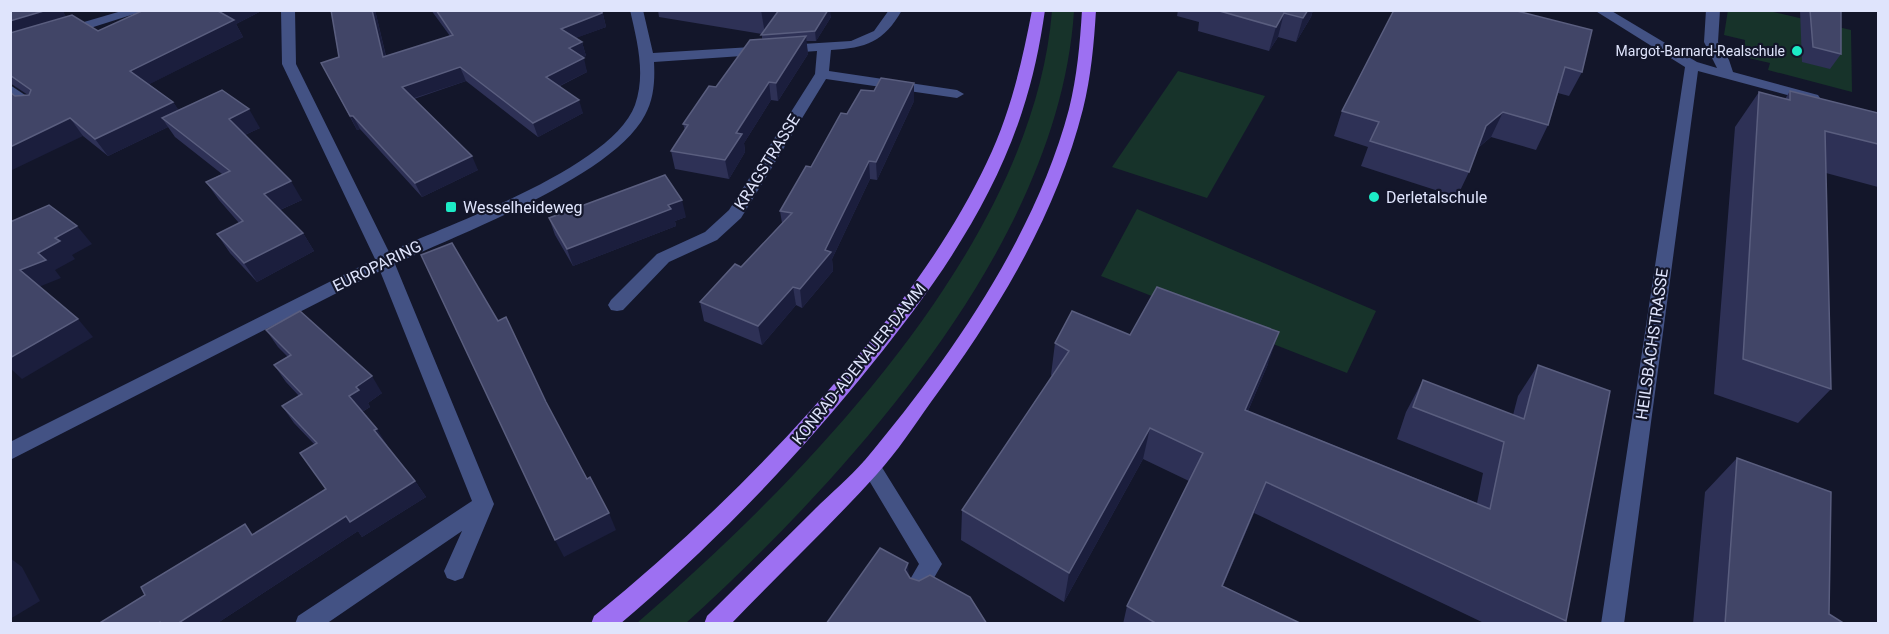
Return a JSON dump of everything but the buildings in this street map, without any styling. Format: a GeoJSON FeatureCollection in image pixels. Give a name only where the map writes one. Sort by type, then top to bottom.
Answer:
{"type":"FeatureCollection","features":[{"type":"Feature","properties":{"kind":"main road","name":"KONRAD-ADENAUER-DAMM"},"geometry":{"type":"LineString","coordinates":[[602,624],[632,600],[792,448],[893,328],[933,272],[968,215],[994,163],[1018,101],[1039,10]]}},
{"type":"Feature","properties":{"kind":"main road"},"geometry":{"type":"LineString","coordinates":[[715,624],[871,466],[958,352],[995,293],[1033,225],[1059,161],[1076,109],[1086,55],[1089,10]]}},
{"type":"Feature","properties":{"kind":"street"},"geometry":{"type":"LineString","coordinates":[[54,35],[141,10]]}},
{"type":"Feature","properties":{"kind":"street"},"geometry":{"type":"LineString","coordinates":[[288,10],[289,64],[385,261],[483,504],[455,571]]}},
{"type":"Feature","properties":{"kind":"street","name":"EUROPARING"},"geometry":{"type":"LineString","coordinates":[[10,452],[385,261],[541,190],[601,152],[620,138],[637,116],[646,89],[648,58],[636,10]]}},
{"type":"Feature","properties":{"kind":"street"},"geometry":{"type":"LineString","coordinates":[[648,58],[852,45],[876,37],[887,27],[896,10]]}},
{"type":"Feature","properties":{"kind":"street"},"geometry":{"type":"LineString","coordinates":[[1600,10],[1692,65],[1822,100]]}},
{"type":"Feature","properties":{"kind":"street"},"geometry":{"type":"LineString","coordinates":[[1713,10],[1711,42],[1722,60],[1727,76]]}},
{"type":"Feature","properties":{"kind":"street","name":"KRAGSTRASSE"},"geometry":{"type":"LineString","coordinates":[[617,305],[663,258],[711,236],[735,214],[822,74],[824,48]]}},
{"type":"Feature","properties":{"kind":"street","name":"HEILSBACHSTRASSE"},"geometry":{"type":"LineString","coordinates":[[1612,624],[1692,65]]}},
{"type":"Feature","properties":{"kind":"street"},"geometry":{"type":"LineString","coordinates":[[822,74],[957,94]]}},
{"type":"Feature","properties":{"kind":"street"},"geometry":{"type":"LineString","coordinates":[[10,89],[35,108]]}},
{"type":"Feature","properties":{"kind":"street"},"geometry":{"type":"LineString","coordinates":[[871,466],[931,564],[919,583]]}},
{"type":"Feature","properties":{"kind":"street"},"geometry":{"type":"LineString","coordinates":[[306,624],[483,504]]}},
{"type":"Feature","properties":{"kind":"green space"},"geometry":{"type":"Polygon","coordinates":[[[1728,10],[1769,11],[1851,30],[1852,92],[1768,70],[1770,63],[1744,57],[1745,40],[1724,35],[1728,10]]]}},
{"type":"Feature","properties":{"kind":"green space"},"geometry":{"type":"Polygon","coordinates":[[[1052,11],[1074,11],[1060,98],[1030,183],[988,267],[936,348],[877,425],[814,497],[686,623],[637,623],[703,564],[770,499],[838,427],[901,350],[957,269],[1003,184],[1036,98],[1052,11]]]}},
{"type":"Feature","properties":{"kind":"green space"},"geometry":{"type":"Polygon","coordinates":[[[1178,71],[1265,96],[1207,198],[1112,167],[1178,71]]]}},
{"type":"Feature","properties":{"kind":"green space"},"geometry":{"type":"Polygon","coordinates":[[[1137,209],[1376,311],[1347,373],[1101,276],[1137,209]]]}},
{"type":"Feature","properties":{"kind":"place","name":"Margot-Barnard-Realschule"},"geometry":{"type":"Point","coordinates":[1797,51]}},
{"type":"Feature","properties":{"kind":"place","name":"Derletalschule"},"geometry":{"type":"Point","coordinates":[1374,197]}},
{"type":"Feature","properties":{"kind":"place","name":"Wesselheideweg"},"geometry":{"type":"Point","coordinates":[451,207]}}]}
